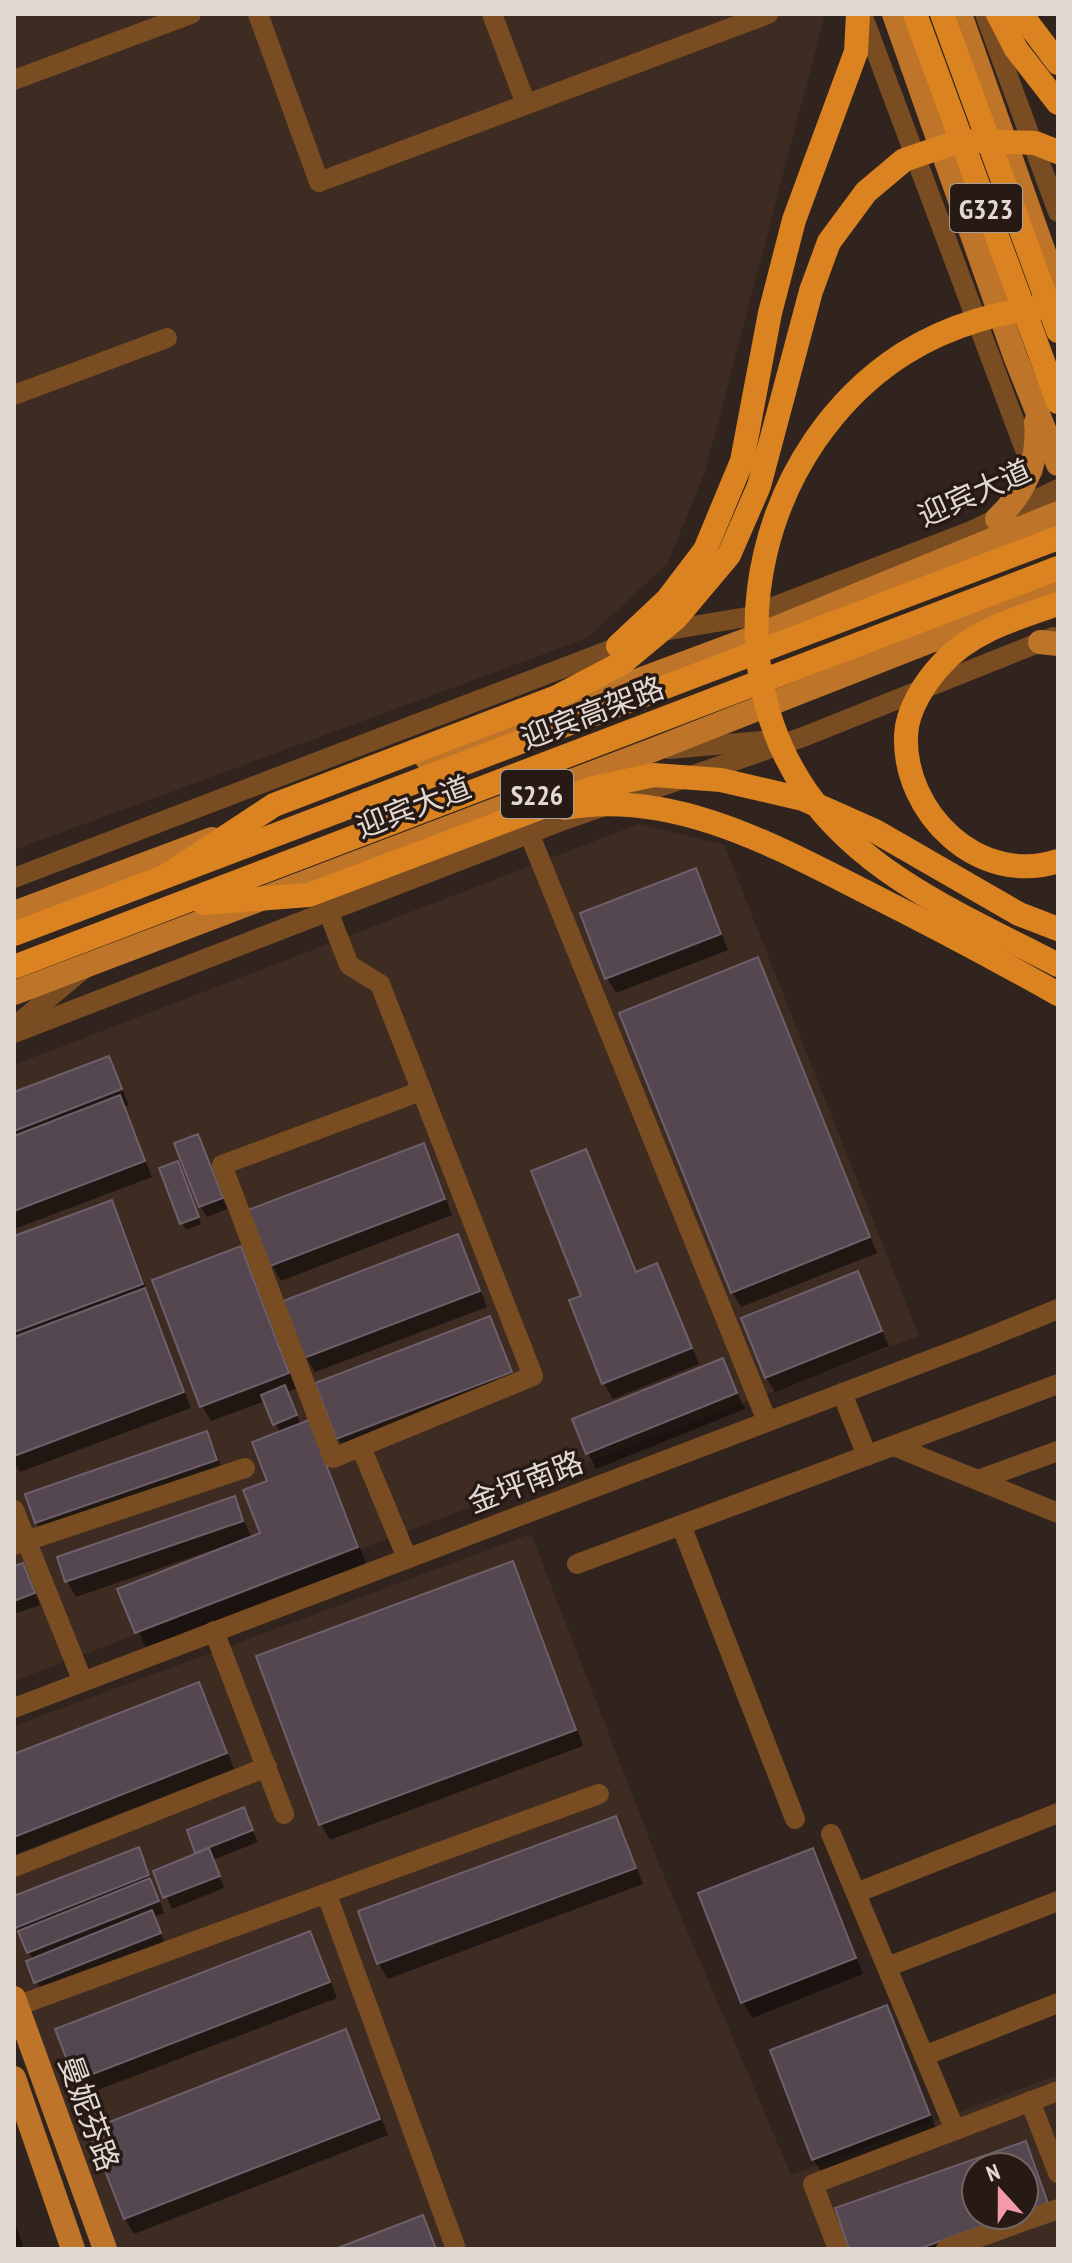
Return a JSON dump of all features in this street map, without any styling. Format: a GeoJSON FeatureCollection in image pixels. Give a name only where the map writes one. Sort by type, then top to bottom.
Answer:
{"type":"FeatureCollection","features":[{"type":"Feature","properties":{"kind":"highway"},"geometry":{"type":"LineString","coordinates":[[557,697],[632,635],[667,600],[705,550],[742,461],[770,313],[794,220],[856,52],[860,14]]}},
{"type":"Feature","properties":{"kind":"highway","name":"G323"},"geometry":{"type":"LineString","coordinates":[[915,14],[1046,393]]}},
{"type":"Feature","properties":{"kind":"highway","name":"G323"},"geometry":{"type":"LineString","coordinates":[[942,14],[1058,331]]}},
{"type":"Feature","properties":{"kind":"highway"},"geometry":{"type":"LineString","coordinates":[[998,14],[1016,49],[1058,103]]}},
{"type":"Feature","properties":{"kind":"highway"},"geometry":{"type":"LineString","coordinates":[[1021,14],[1058,63]]}},
{"type":"Feature","properties":{"kind":"highway"},"geometry":{"type":"LineString","coordinates":[[166,876],[274,805],[557,697],[622,663],[676,618],[729,555],[759,486],[811,291],[829,242],[866,192],[904,160],[948,145],[976,141],[1035,143],[1058,152]]}},
{"type":"Feature","properties":{"kind":"highway"},"geometry":{"type":"LineString","coordinates":[[1058,306],[1036,307],[990,317],[946,332],[903,354],[861,387],[824,428],[792,477],[771,526],[758,585],[755,629],[758,670],[770,718],[795,773],[840,832],[892,876],[1058,965]]}},
{"type":"Feature","properties":{"kind":"highway"},"geometry":{"type":"LineString","coordinates":[[1046,393],[1058,424]]}},
{"type":"Feature","properties":{"kind":"highway","name":"迎宾高架路"},"geometry":{"type":"LineString","coordinates":[[14,934],[166,876],[1054,515]]}},
{"type":"Feature","properties":{"kind":"highway","name":"迎宾高架路"},"geometry":{"type":"LineString","coordinates":[[14,967],[1058,568]]}},
{"type":"Feature","properties":{"kind":"highway"},"geometry":{"type":"LineString","coordinates":[[1058,604],[977,636],[941,664],[916,701],[906,733],[909,774],[926,810],[951,839],[984,859],[1018,867],[1058,861]]}},
{"type":"Feature","properties":{"kind":"highway"},"geometry":{"type":"LineString","coordinates":[[524,824],[593,788],[654,775],[721,780],[818,805],[875,831],[1019,914],[1058,929]]}},
{"type":"Feature","properties":{"kind":"highway"},"geometry":{"type":"LineString","coordinates":[[176,905],[309,895],[587,804],[644,807],[688,815],[731,828],[780,849],[1058,994]]}},
{"type":"Feature","properties":{"kind":"main road"},"geometry":{"type":"LineString","coordinates":[[894,14],[1046,393],[1058,464]]}},
{"type":"Feature","properties":{"kind":"main road"},"geometry":{"type":"LineString","coordinates":[[960,14],[1058,292]]}},
{"type":"Feature","properties":{"kind":"main road"},"geometry":{"type":"LineString","coordinates":[[997,519],[1016,498],[1031,466],[1046,393]]}},
{"type":"Feature","properties":{"kind":"main road","name":"迎宾大道"},"geometry":{"type":"LineString","coordinates":[[14,913],[734,645],[1054,515]]}},
{"type":"Feature","properties":{"kind":"main road","name":"迎宾大道"},"geometry":{"type":"LineString","coordinates":[[14,993],[653,750],[1058,591]]}},
{"type":"Feature","properties":{"kind":"main road","name":"曼妮芬路"},"geometry":{"type":"LineString","coordinates":[[15,2004],[105,2249]]}},
{"type":"Feature","properties":{"kind":"main road","name":"曼妮芬路"},"geometry":{"type":"LineString","coordinates":[[14,2078],[73,2249]]}},
{"type":"Feature","properties":{"kind":"street"},"geometry":{"type":"LineString","coordinates":[[14,80],[191,14]]}},
{"type":"Feature","properties":{"kind":"street"},"geometry":{"type":"LineString","coordinates":[[258,14],[319,182],[768,14]]}},
{"type":"Feature","properties":{"kind":"street"},"geometry":{"type":"LineString","coordinates":[[492,14],[526,104]]}},
{"type":"Feature","properties":{"kind":"street"},"geometry":{"type":"LineString","coordinates":[[860,14],[1031,466],[1054,515]]}},
{"type":"Feature","properties":{"kind":"street"},"geometry":{"type":"LineString","coordinates":[[985,14],[1058,212]]}},
{"type":"Feature","properties":{"kind":"street"},"geometry":{"type":"LineString","coordinates":[[14,395],[167,338]]}},
{"type":"Feature","properties":{"kind":"street","name":"迎宾大道"},"geometry":{"type":"LineString","coordinates":[[14,878],[657,632],[747,617],[997,519],[1054,515]]}},
{"type":"Feature","properties":{"kind":"street"},"geometry":{"type":"LineString","coordinates":[[14,1030],[328,911],[524,824],[803,737],[1052,641]]}},
{"type":"Feature","properties":{"kind":"street"},"geometry":{"type":"LineString","coordinates":[[653,750],[803,737]]}},
{"type":"Feature","properties":{"kind":"street"},"geometry":{"type":"LineString","coordinates":[[524,824],[767,1421]]}},
{"type":"Feature","properties":{"kind":"street"},"geometry":{"type":"LineString","coordinates":[[14,892],[53,863]]}},
{"type":"Feature","properties":{"kind":"street"},"geometry":{"type":"LineString","coordinates":[[328,911],[349,965],[380,984],[533,1376],[333,1458],[222,1165],[421,1091]]}},
{"type":"Feature","properties":{"kind":"street"},"geometry":{"type":"LineString","coordinates":[[14,1030],[93,962]]}},
{"type":"Feature","properties":{"kind":"street","name":"金坪南路"},"geometry":{"type":"LineString","coordinates":[[14,1708],[1058,1309]]}},
{"type":"Feature","properties":{"kind":"street"},"geometry":{"type":"LineString","coordinates":[[577,1564],[1058,1384]]}},
{"type":"Feature","properties":{"kind":"street"},"geometry":{"type":"LineString","coordinates":[[842,1393],[867,1456]]}},
{"type":"Feature","properties":{"kind":"street"},"geometry":{"type":"LineString","coordinates":[[894,1446],[1058,1513]]}},
{"type":"Feature","properties":{"kind":"street"},"geometry":{"type":"LineString","coordinates":[[361,1447],[407,1558]]}},
{"type":"Feature","properties":{"kind":"street"},"geometry":{"type":"LineString","coordinates":[[978,1480],[1058,1451]]}},
{"type":"Feature","properties":{"kind":"street"},"geometry":{"type":"LineString","coordinates":[[20,1543],[245,1468]]}},
{"type":"Feature","properties":{"kind":"street"},"geometry":{"type":"LineString","coordinates":[[14,1510],[20,1543],[83,1682]]}},
{"type":"Feature","properties":{"kind":"street"},"geometry":{"type":"LineString","coordinates":[[681,1525],[795,1819]]}},
{"type":"Feature","properties":{"kind":"street"},"geometry":{"type":"LineString","coordinates":[[214,1631],[284,1814]]}},
{"type":"Feature","properties":{"kind":"street"},"geometry":{"type":"LineString","coordinates":[[14,1867],[267,1767]]}},
{"type":"Feature","properties":{"kind":"street"},"geometry":{"type":"LineString","coordinates":[[15,2004],[327,1895],[599,1794]]}},
{"type":"Feature","properties":{"kind":"street"},"geometry":{"type":"LineString","coordinates":[[856,1893],[1058,1813]]}},
{"type":"Feature","properties":{"kind":"street"},"geometry":{"type":"LineString","coordinates":[[831,1834],[955,2130]]}},
{"type":"Feature","properties":{"kind":"street"},"geometry":{"type":"LineString","coordinates":[[327,1895],[456,2249]]}},
{"type":"Feature","properties":{"kind":"street"},"geometry":{"type":"LineString","coordinates":[[887,1967],[1058,1901]]}},
{"type":"Feature","properties":{"kind":"street"},"geometry":{"type":"LineString","coordinates":[[924,2056],[1058,2003]]}},
{"type":"Feature","properties":{"kind":"street"},"geometry":{"type":"LineString","coordinates":[[838,2249],[813,2184],[1058,2091]]}},
{"type":"Feature","properties":{"kind":"street"},"geometry":{"type":"LineString","coordinates":[[1030,2101],[1058,2173]]}},
{"type":"Feature","properties":{"kind":"street"},"geometry":{"type":"LineString","coordinates":[[946,2249],[1058,2209]]}},
{"type":"Feature","properties":{"kind":"shaded area"},"geometry":{"type":"Polygon","coordinates":[[[14,14],[825,14],[705,472],[667,564],[587,638],[14,850],[14,14]]]}},
{"type":"Feature","properties":{"kind":"shaded area"},"geometry":{"type":"Polygon","coordinates":[[[639,824],[724,845],[919,1336],[14,1681],[14,1065],[639,824]]]}},
{"type":"Feature","properties":{"kind":"shaded area"},"geometry":{"type":"Polygon","coordinates":[[[531,1534],[665,1879],[791,2175],[1058,2075],[1058,2249],[111,2249],[14,1982],[14,1726],[531,1534]]]}},
{"type":"Feature","properties":{"kind":"building"},"geometry":{"type":"Polygon","coordinates":[[[696,868],[721,934],[605,979],[580,913],[696,868]]]}},
{"type":"Feature","properties":{"kind":"building"},"geometry":{"type":"Polygon","coordinates":[[[758,957],[870,1237],[731,1293],[619,1013],[758,957]]]}},
{"type":"Feature","properties":{"kind":"building"},"geometry":{"type":"Polygon","coordinates":[[[109,1056],[122,1089],[14,1131],[14,1092],[109,1056]]]}},
{"type":"Feature","properties":{"kind":"building"},"geometry":{"type":"Polygon","coordinates":[[[120,1095],[145,1161],[14,1211],[14,1136],[120,1095]]]}},
{"type":"Feature","properties":{"kind":"building"},"geometry":{"type":"Polygon","coordinates":[[[198,1134],[223,1198],[199,1207],[174,1143],[198,1134]]]}},
{"type":"Feature","properties":{"kind":"building"},"geometry":{"type":"Polygon","coordinates":[[[424,1143],[445,1199],[270,1266],[248,1210],[424,1143]]]}},
{"type":"Feature","properties":{"kind":"building"},"geometry":{"type":"Polygon","coordinates":[[[586,1149],[636,1272],[657,1263],[692,1348],[602,1384],[569,1300],[581,1296],[531,1171],[586,1149]]]}},
{"type":"Feature","properties":{"kind":"building"},"geometry":{"type":"Polygon","coordinates":[[[178,1161],[199,1217],[180,1224],[159,1168],[178,1161]]]}},
{"type":"Feature","properties":{"kind":"building"},"geometry":{"type":"Polygon","coordinates":[[[112,1200],[143,1284],[14,1332],[14,1236],[112,1200]]]}},
{"type":"Feature","properties":{"kind":"building"},"geometry":{"type":"Polygon","coordinates":[[[458,1234],[480,1291],[304,1358],[283,1301],[458,1234]]]}},
{"type":"Feature","properties":{"kind":"building"},"geometry":{"type":"Polygon","coordinates":[[[241,1246],[289,1373],[200,1407],[152,1280],[241,1246]]]}},
{"type":"Feature","properties":{"kind":"building"},"geometry":{"type":"Polygon","coordinates":[[[858,1271],[882,1331],[765,1378],[741,1318],[858,1271]]]}},
{"type":"Feature","properties":{"kind":"building"},"geometry":{"type":"Polygon","coordinates":[[[145,1288],[184,1392],[14,1456],[14,1337],[145,1288]]]}},
{"type":"Feature","properties":{"kind":"building"},"geometry":{"type":"Polygon","coordinates":[[[490,1316],[512,1372],[336,1439],[315,1383],[490,1316]]]}},
{"type":"Feature","properties":{"kind":"building"},"geometry":{"type":"Polygon","coordinates":[[[723,1358],[737,1393],[586,1454],[572,1419],[723,1358]]]}},
{"type":"Feature","properties":{"kind":"building"},"geometry":{"type":"Polygon","coordinates":[[[285,1385],[297,1415],[273,1425],[261,1395],[285,1385]]]}},
{"type":"Feature","properties":{"kind":"building"},"geometry":{"type":"Polygon","coordinates":[[[309,1420],[358,1547],[135,1633],[117,1589],[260,1533],[243,1490],[267,1481],[252,1442],[309,1420]]]}},
{"type":"Feature","properties":{"kind":"building"},"geometry":{"type":"Polygon","coordinates":[[[207,1431],[217,1460],[35,1523],[25,1494],[207,1431]]]}},
{"type":"Feature","properties":{"kind":"building"},"geometry":{"type":"Polygon","coordinates":[[[235,1496],[243,1521],[65,1582],[57,1557],[235,1496]]]}},
{"type":"Feature","properties":{"kind":"building"},"geometry":{"type":"Polygon","coordinates":[[[513,1561],[576,1730],[319,1825],[256,1656],[513,1561]]]}},
{"type":"Feature","properties":{"kind":"building"},"geometry":{"type":"Polygon","coordinates":[[[23,1563],[35,1593],[14,1601],[14,1566],[23,1563]]]}},
{"type":"Feature","properties":{"kind":"building"},"geometry":{"type":"Polygon","coordinates":[[[199,1682],[227,1753],[14,1837],[14,1754],[199,1682]]]}},
{"type":"Feature","properties":{"kind":"building"},"geometry":{"type":"Polygon","coordinates":[[[244,1807],[253,1830],[195,1853],[187,1830],[244,1807]]]}},
{"type":"Feature","properties":{"kind":"building"},"geometry":{"type":"Polygon","coordinates":[[[616,1816],[636,1868],[377,1964],[358,1911],[616,1816]]]}},
{"type":"Feature","properties":{"kind":"building"},"geometry":{"type":"Polygon","coordinates":[[[139,1847],[149,1875],[15,1928],[14,1896],[139,1847]]]}},
{"type":"Feature","properties":{"kind":"building"},"geometry":{"type":"Polygon","coordinates":[[[209,1848],[220,1876],[163,1898],[153,1871],[209,1848]]]}},
{"type":"Feature","properties":{"kind":"building"},"geometry":{"type":"Polygon","coordinates":[[[813,1848],[856,1958],[741,2003],[698,1893],[813,1848]]]}},
{"type":"Feature","properties":{"kind":"building"},"geometry":{"type":"Polygon","coordinates":[[[150,1878],[159,1901],[27,1953],[18,1931],[150,1878]]]}},
{"type":"Feature","properties":{"kind":"building"},"geometry":{"type":"Polygon","coordinates":[[[152,1910],[161,1933],[34,1983],[26,1961],[152,1910]]]}},
{"type":"Feature","properties":{"kind":"building"},"geometry":{"type":"Polygon","coordinates":[[[310,1931],[330,1982],[75,2081],[55,2029],[310,1931]]]}},
{"type":"Feature","properties":{"kind":"building"},"geometry":{"type":"Polygon","coordinates":[[[887,2005],[930,2115],[812,2160],[770,2050],[887,2005]]]}},
{"type":"Feature","properties":{"kind":"building"},"geometry":{"type":"Polygon","coordinates":[[[346,2029],[380,2119],[124,2219],[89,2130],[346,2029]]]}},
{"type":"Feature","properties":{"kind":"building"},"geometry":{"type":"Polygon","coordinates":[[[1026,2141],[1030,2151],[997,2151],[1026,2141]]]}},
{"type":"Feature","properties":{"kind":"building"},"geometry":{"type":"Polygon","coordinates":[[[960,2164],[960,2231],[969,2231],[918,2249],[849,2249],[835,2208],[960,2164]]]}},
{"type":"Feature","properties":{"kind":"building"},"geometry":{"type":"Polygon","coordinates":[[[1040,2180],[1048,2203],[1040,2206],[1040,2180]]]}},
{"type":"Feature","properties":{"kind":"building"},"geometry":{"type":"Polygon","coordinates":[[[423,2215],[436,2249],[335,2249],[423,2215]]]}}]}
